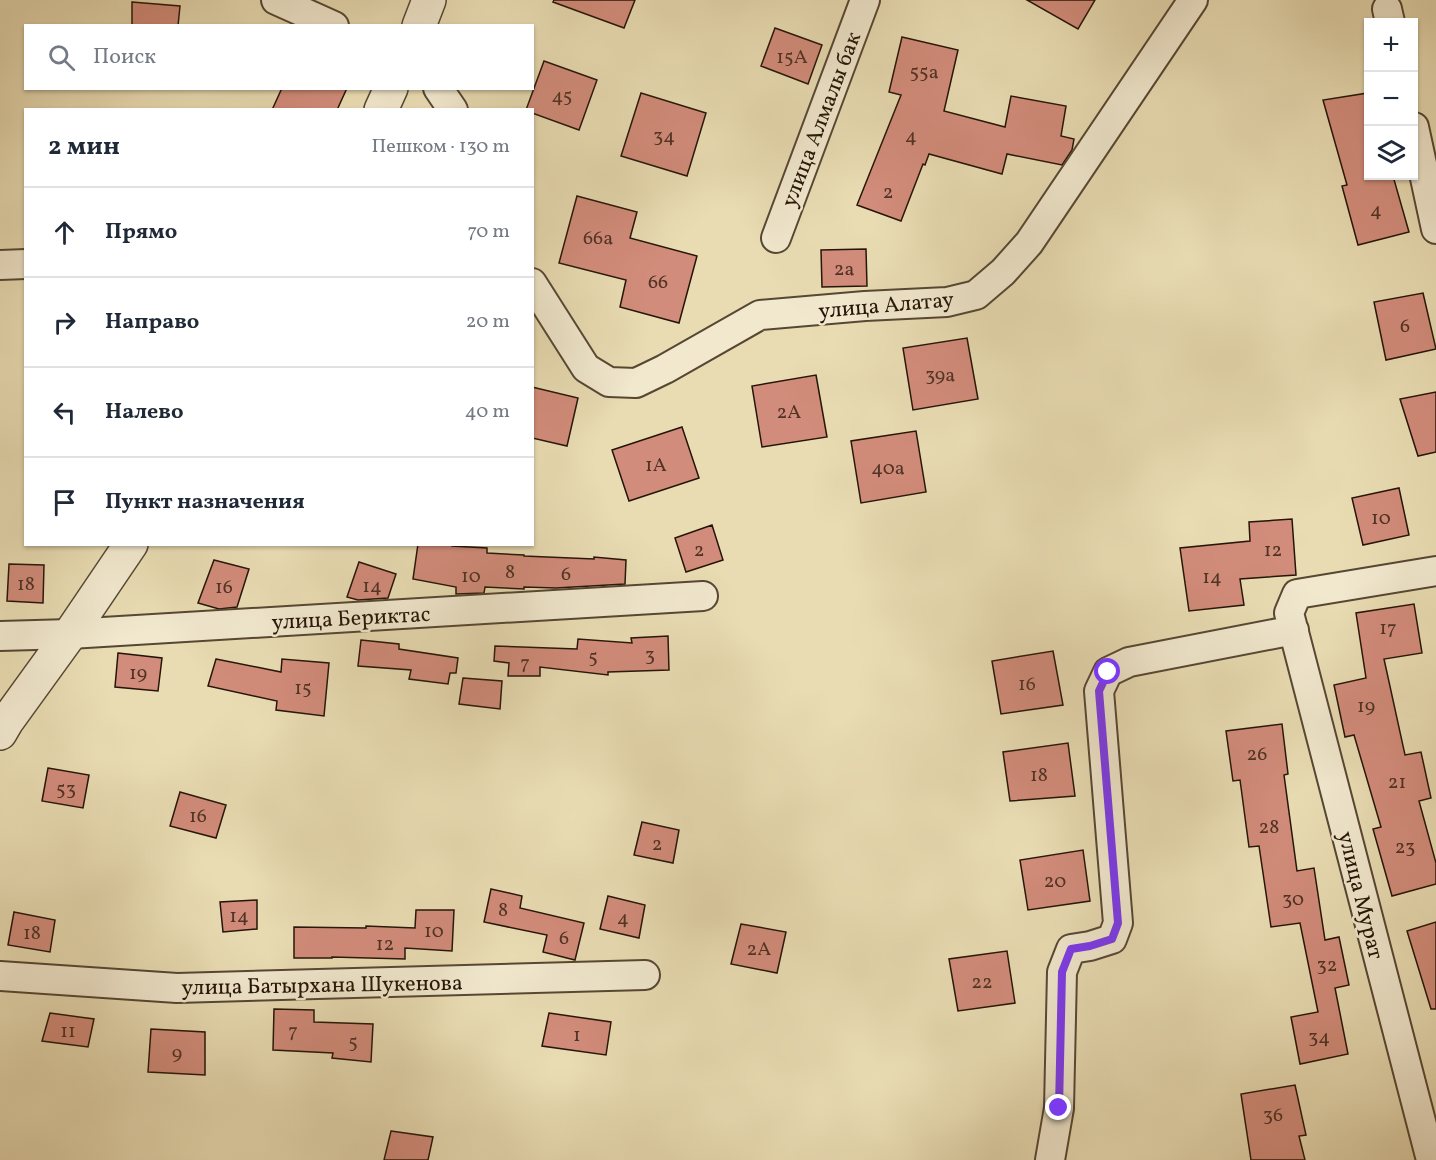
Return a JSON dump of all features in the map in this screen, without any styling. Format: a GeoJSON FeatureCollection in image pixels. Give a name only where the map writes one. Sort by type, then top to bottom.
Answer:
{"type":"FeatureCollection","features":[{"type":"Feature","properties":{"kind":"street"},"geometry":{"type":"LineString","coordinates":[[276,0],[330,24]]}},
{"type":"Feature","properties":{"kind":"street"},"geometry":{"type":"LineString","coordinates":[[420,24],[429,0]]}},
{"type":"Feature","properties":{"kind":"street","name":"улица Алмалы бак"},"geometry":{"type":"LineString","coordinates":[[776,238],[865,0]]}},
{"type":"Feature","properties":{"kind":"street","name":"улица Алатау"},"geometry":{"type":"LineString","coordinates":[[534,286],[586,368],[609,382],[636,383],[760,315],[947,302],[976,296],[1003,272],[1029,243],[1193,0]]}},
{"type":"Feature","properties":{"kind":"street"},"geometry":{"type":"LineString","coordinates":[[382,108],[390,90]]}},
{"type":"Feature","properties":{"kind":"street"},"geometry":{"type":"LineString","coordinates":[[439,90],[452,108]]}},
{"type":"Feature","properties":{"kind":"street"},"geometry":{"type":"LineString","coordinates":[[1418,149],[1436,229]]}},
{"type":"Feature","properties":{"kind":"street"},"geometry":{"type":"LineString","coordinates":[[0,265],[24,264]]}},
{"type":"Feature","properties":{"kind":"street"},"geometry":{"type":"LineString","coordinates":[[0,733],[130,546]]}},
{"type":"Feature","properties":{"kind":"street","name":"улица Мурат"},"geometry":{"type":"LineString","coordinates":[[1431,1160],[1289,613],[1297,594],[1435,570]]}},
{"type":"Feature","properties":{"kind":"street","name":"улица Бериктас"},"geometry":{"type":"LineString","coordinates":[[0,636],[70,634],[703,596]]}},
{"type":"Feature","properties":{"kind":"street"},"geometry":{"type":"LineString","coordinates":[[1050,1160],[1059,1108],[1062,972],[1071,949],[1112,939],[1118,923],[1099,691],[1108,672],[1130,662],[1294,630]]}},
{"type":"Feature","properties":{"kind":"street","name":"улица Батырхана Шукенова"},"geometry":{"type":"LineString","coordinates":[[0,976],[177,988],[645,975]]}},
{"type":"Feature","properties":{"kind":"building"},"geometry":{"type":"Polygon","coordinates":[[[554,0],[635,0],[624,28],[553,2],[554,0]]]}},
{"type":"Feature","properties":{"kind":"building"},"geometry":{"type":"Polygon","coordinates":[[[1027,0],[1095,0],[1078,29],[1027,0]]]}},
{"type":"Feature","properties":{"kind":"building"},"geometry":{"type":"Polygon","coordinates":[[[132,2],[180,6],[178,24],[132,24],[132,2]]]}},
{"type":"Feature","properties":{"kind":"building"},"geometry":{"type":"Polygon","coordinates":[[[775,28],[822,45],[808,84],[761,66],[775,28]]]}},
{"type":"Feature","properties":{"kind":"building"},"geometry":{"type":"Polygon","coordinates":[[[902,37],[958,50],[944,111],[1005,127],[1011,96],[1066,106],[1061,136],[1074,139],[1072,150],[1062,165],[1007,154],[1002,174],[929,154],[901,221],[857,205],[901,95],[889,92],[902,37]]]}},
{"type":"Feature","properties":{"kind":"building"},"geometry":{"type":"Polygon","coordinates":[[[544,61],[597,80],[579,130],[534,114],[534,108],[527,108],[544,61]]]}},
{"type":"Feature","properties":{"kind":"building"},"geometry":{"type":"Polygon","coordinates":[[[281,90],[346,90],[338,108],[273,108],[281,90]]]}},
{"type":"Feature","properties":{"kind":"building"},"geometry":{"type":"Polygon","coordinates":[[[641,93],[706,113],[687,176],[621,156],[641,93]]]}},
{"type":"Feature","properties":{"kind":"building"},"geometry":{"type":"Polygon","coordinates":[[[1364,94],[1364,180],[1394,180],[1409,232],[1358,245],[1342,186],[1347,185],[1323,100],[1364,94]]]}},
{"type":"Feature","properties":{"kind":"building"},"geometry":{"type":"Polygon","coordinates":[[[577,196],[637,212],[630,238],[697,256],[679,323],[620,307],[626,280],[559,263],[577,196]]]}},
{"type":"Feature","properties":{"kind":"building"},"geometry":{"type":"Polygon","coordinates":[[[866,249],[867,286],[822,287],[821,250],[866,249]]]}},
{"type":"Feature","properties":{"kind":"building"},"geometry":{"type":"Polygon","coordinates":[[[1423,293],[1436,349],[1386,360],[1374,302],[1423,293]]]}},
{"type":"Feature","properties":{"kind":"building"},"geometry":{"type":"Polygon","coordinates":[[[967,338],[978,399],[913,410],[903,348],[967,338]]]}},
{"type":"Feature","properties":{"kind":"building"},"geometry":{"type":"Polygon","coordinates":[[[816,375],[827,437],[762,447],[752,386],[816,375]]]}},
{"type":"Feature","properties":{"kind":"building"},"geometry":{"type":"Polygon","coordinates":[[[534,387],[578,398],[567,446],[534,438],[534,387]]]}},
{"type":"Feature","properties":{"kind":"building"},"geometry":{"type":"Polygon","coordinates":[[[1436,392],[1436,452],[1418,456],[1400,399],[1436,392]]]}},
{"type":"Feature","properties":{"kind":"building"},"geometry":{"type":"Polygon","coordinates":[[[682,427],[699,478],[629,501],[612,450],[682,427]]]}},
{"type":"Feature","properties":{"kind":"building"},"geometry":{"type":"Polygon","coordinates":[[[916,431],[926,492],[861,503],[851,441],[916,431]]]}},
{"type":"Feature","properties":{"kind":"building"},"geometry":{"type":"Polygon","coordinates":[[[1399,488],[1409,535],[1363,545],[1352,498],[1399,488]]]}},
{"type":"Feature","properties":{"kind":"building"},"geometry":{"type":"Polygon","coordinates":[[[1292,519],[1296,575],[1240,579],[1244,605],[1189,611],[1180,548],[1250,541],[1249,522],[1292,519]]]}},
{"type":"Feature","properties":{"kind":"building"},"geometry":{"type":"Polygon","coordinates":[[[712,525],[723,560],[686,572],[675,538],[712,525]]]}},
{"type":"Feature","properties":{"kind":"building"},"geometry":{"type":"Polygon","coordinates":[[[418,546],[487,548],[487,553],[524,556],[626,560],[625,584],[556,588],[524,587],[524,589],[485,587],[484,593],[456,594],[456,587],[413,579],[418,546]]]}},
{"type":"Feature","properties":{"kind":"building"},"geometry":{"type":"Polygon","coordinates":[[[214,560],[249,569],[237,607],[219,609],[198,603],[214,560]]]}},
{"type":"Feature","properties":{"kind":"building"},"geometry":{"type":"Polygon","coordinates":[[[359,562],[396,574],[388,598],[358,600],[347,597],[359,562]]]}},
{"type":"Feature","properties":{"kind":"building"},"geometry":{"type":"Polygon","coordinates":[[[9,564],[44,565],[43,603],[7,601],[9,564]]]}},
{"type":"Feature","properties":{"kind":"building"},"geometry":{"type":"Polygon","coordinates":[[[1414,604],[1422,653],[1384,659],[1405,755],[1421,752],[1431,798],[1419,801],[1436,863],[1436,884],[1392,896],[1373,829],[1381,827],[1354,735],[1345,737],[1334,685],[1366,678],[1356,613],[1414,604]]]}},
{"type":"Feature","properties":{"kind":"building"},"geometry":{"type":"Polygon","coordinates":[[[668,636],[669,670],[608,672],[608,675],[540,667],[540,676],[508,676],[509,663],[494,661],[495,646],[577,649],[578,639],[632,643],[631,638],[668,636]]]}},
{"type":"Feature","properties":{"kind":"building"},"geometry":{"type":"Polygon","coordinates":[[[361,640],[399,644],[399,649],[458,658],[456,673],[450,673],[448,684],[409,679],[411,670],[358,666],[361,640]]]}},
{"type":"Feature","properties":{"kind":"building"},"geometry":{"type":"Polygon","coordinates":[[[1053,651],[1063,705],[1001,714],[992,661],[1053,651]]]}},
{"type":"Feature","properties":{"kind":"building"},"geometry":{"type":"Polygon","coordinates":[[[118,653],[162,658],[158,691],[115,687],[118,653]]]}},
{"type":"Feature","properties":{"kind":"building"},"geometry":{"type":"Polygon","coordinates":[[[216,659],[281,672],[282,659],[329,663],[324,716],[276,710],[277,701],[208,686],[216,659]]]}},
{"type":"Feature","properties":{"kind":"building"},"geometry":{"type":"Polygon","coordinates":[[[463,678],[502,681],[500,709],[459,704],[463,678]]]}},
{"type":"Feature","properties":{"kind":"building"},"geometry":{"type":"Polygon","coordinates":[[[1282,724],[1288,774],[1284,775],[1297,871],[1314,868],[1325,940],[1339,937],[1349,985],[1335,988],[1348,1054],[1300,1064],[1291,1017],[1318,1012],[1300,923],[1271,927],[1259,846],[1249,847],[1240,780],[1233,781],[1226,731],[1282,724]]]}},
{"type":"Feature","properties":{"kind":"building"},"geometry":{"type":"Polygon","coordinates":[[[1068,743],[1075,796],[1010,801],[1003,752],[1068,743]]]}},
{"type":"Feature","properties":{"kind":"building"},"geometry":{"type":"Polygon","coordinates":[[[48,768],[89,775],[83,808],[42,801],[48,768]]]}},
{"type":"Feature","properties":{"kind":"building"},"geometry":{"type":"Polygon","coordinates":[[[180,792],[226,805],[216,838],[170,826],[180,792]]]}},
{"type":"Feature","properties":{"kind":"building"},"geometry":{"type":"Polygon","coordinates":[[[642,822],[679,830],[673,863],[634,855],[642,822]]]}},
{"type":"Feature","properties":{"kind":"building"},"geometry":{"type":"Polygon","coordinates":[[[1083,850],[1090,901],[1028,910],[1020,860],[1083,850]]]}},
{"type":"Feature","properties":{"kind":"building"},"geometry":{"type":"Polygon","coordinates":[[[491,889],[522,896],[520,908],[584,923],[575,960],[543,952],[547,935],[484,922],[491,889]]]}},
{"type":"Feature","properties":{"kind":"building"},"geometry":{"type":"Polygon","coordinates":[[[608,896],[645,905],[639,938],[600,929],[608,896]]]}},
{"type":"Feature","properties":{"kind":"building"},"geometry":{"type":"Polygon","coordinates":[[[257,900],[257,929],[223,932],[220,902],[257,900]]]}},
{"type":"Feature","properties":{"kind":"building"},"geometry":{"type":"Polygon","coordinates":[[[416,910],[454,910],[452,951],[405,948],[405,959],[294,958],[294,927],[415,928],[416,910]]]}},
{"type":"Feature","properties":{"kind":"building"},"geometry":{"type":"Polygon","coordinates":[[[14,912],[55,920],[50,952],[8,945],[14,912]]]}},
{"type":"Feature","properties":{"kind":"building"},"geometry":{"type":"Polygon","coordinates":[[[1436,922],[1436,1009],[1431,1009],[1407,931],[1436,922]]]}},
{"type":"Feature","properties":{"kind":"building"},"geometry":{"type":"Polygon","coordinates":[[[741,924],[786,932],[777,973],[731,964],[741,924]]]}},
{"type":"Feature","properties":{"kind":"building"},"geometry":{"type":"Polygon","coordinates":[[[1007,951],[1015,1003],[958,1011],[949,959],[1007,951]]]}},
{"type":"Feature","properties":{"kind":"building"},"geometry":{"type":"Polygon","coordinates":[[[274,1009],[314,1010],[314,1022],[373,1024],[371,1062],[332,1058],[333,1053],[273,1050],[274,1009]]]}},
{"type":"Feature","properties":{"kind":"building"},"geometry":{"type":"Polygon","coordinates":[[[50,1013],[94,1019],[88,1047],[42,1041],[50,1013]]]}},
{"type":"Feature","properties":{"kind":"building"},"geometry":{"type":"Polygon","coordinates":[[[549,1013],[611,1022],[606,1055],[542,1046],[549,1013]]]}},
{"type":"Feature","properties":{"kind":"building"},"geometry":{"type":"Polygon","coordinates":[[[151,1029],[205,1032],[205,1075],[148,1072],[151,1029]]]}},
{"type":"Feature","properties":{"kind":"building"},"geometry":{"type":"Polygon","coordinates":[[[1295,1085],[1306,1135],[1299,1136],[1305,1160],[1251,1160],[1241,1094],[1295,1085]]]}},
{"type":"Feature","properties":{"kind":"building"},"geometry":{"type":"Polygon","coordinates":[[[391,1131],[433,1137],[428,1160],[384,1160],[391,1131]]]}},
{"type":"Feature","properties":{"kind":"route"},"geometry":{"type":"LineString","coordinates":[[1059,1108],[1062,972],[1071,949],[1112,939],[1118,923],[1099,691],[1108,672]]}}]}
